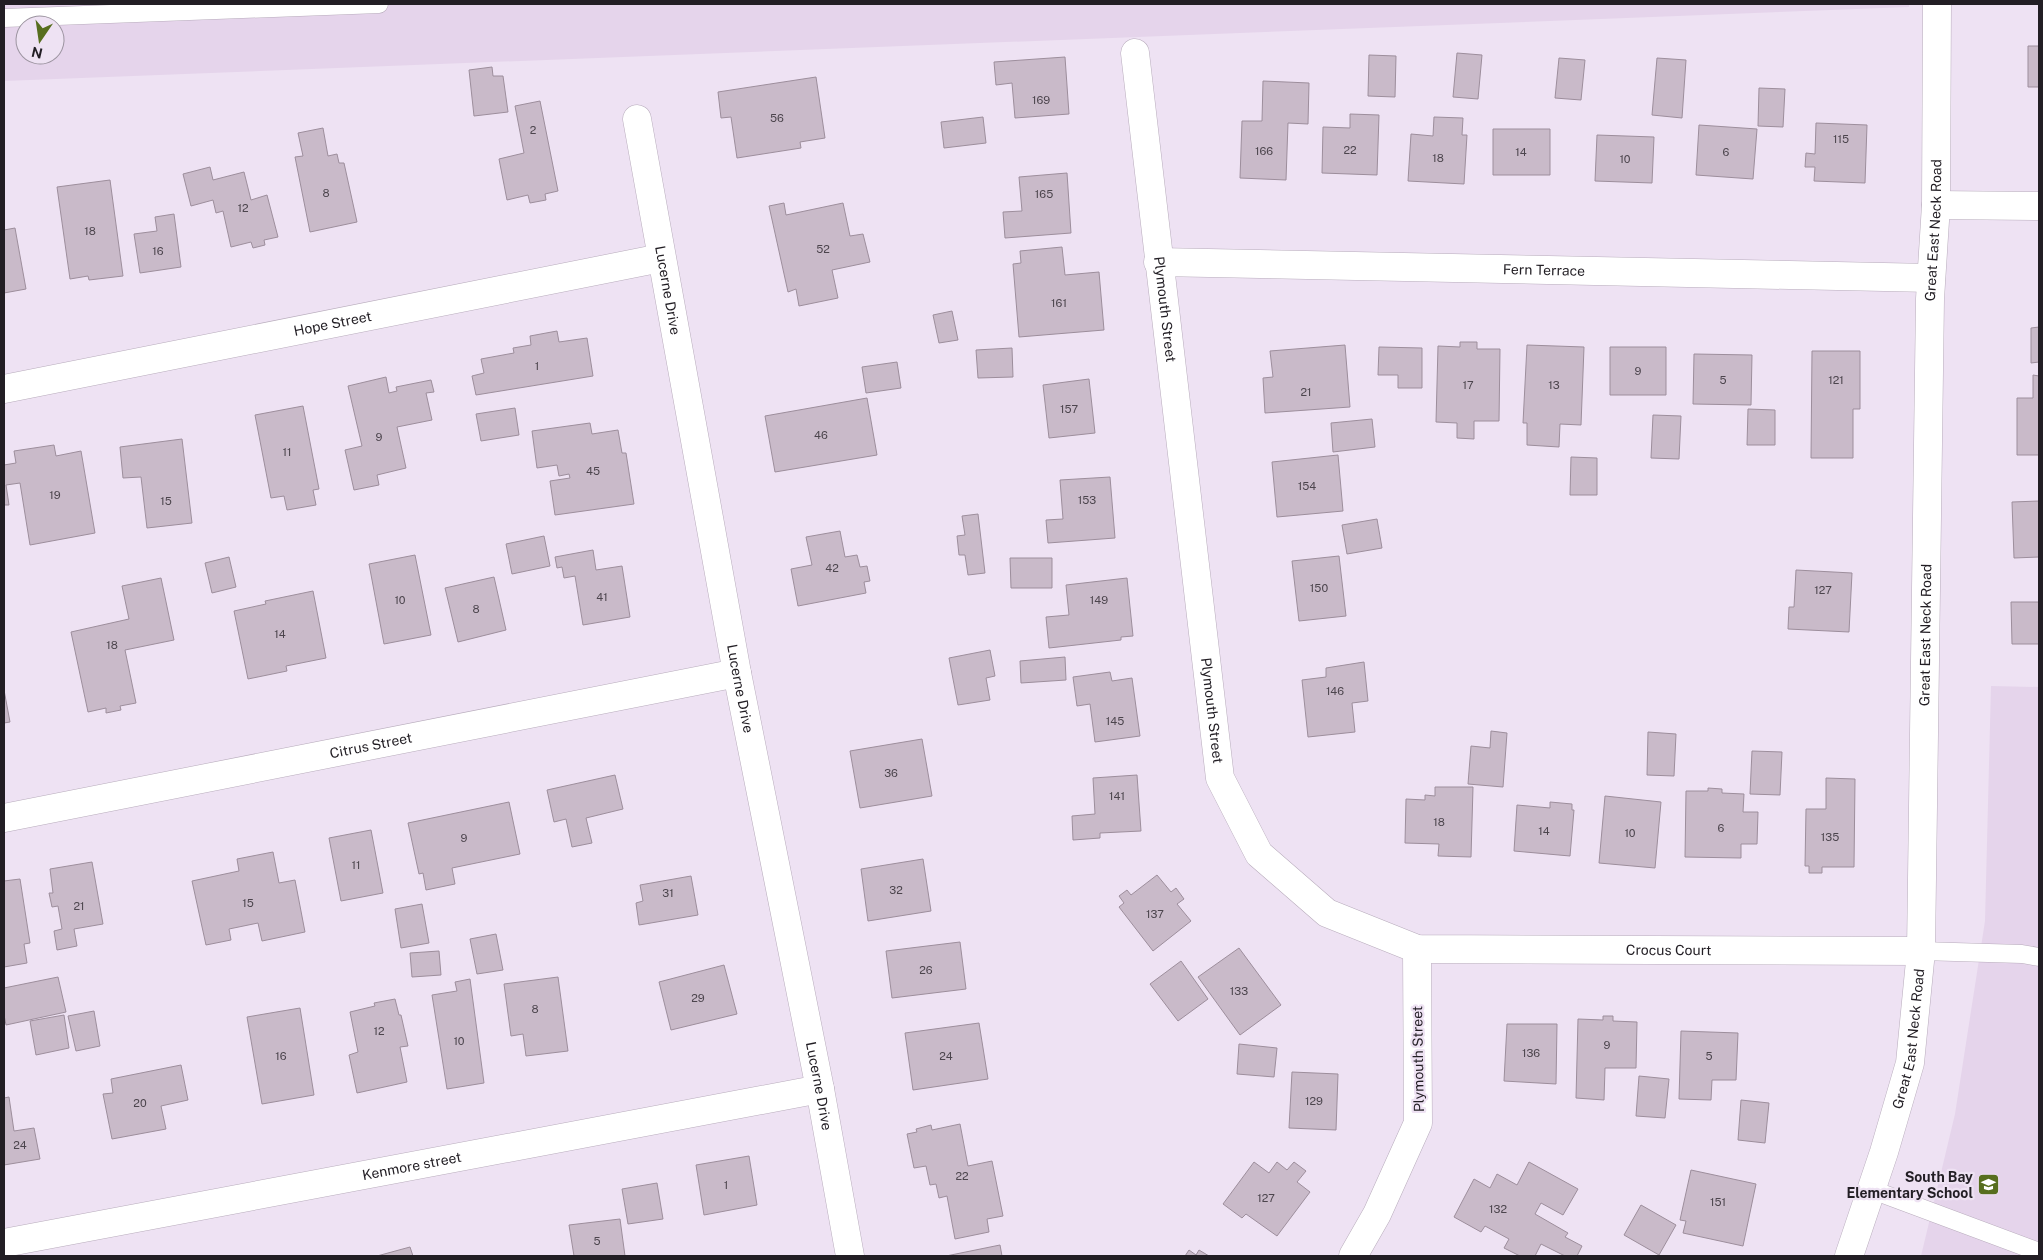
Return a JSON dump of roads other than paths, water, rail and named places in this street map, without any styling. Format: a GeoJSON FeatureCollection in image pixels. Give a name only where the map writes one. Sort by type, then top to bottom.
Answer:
{"type":"FeatureCollection","features":[{"type":"Feature","properties":{"kind":"street","name":"Great East Neck Road"},"geometry":{"type":"LineString","coordinates":[[1849,1256],[1884,1152],[1910,1063],[1921,951],[1931,278],[1936,206],[1937,4]]}},
{"type":"Feature","properties":{"kind":"street","name":"Plymouth Street"},"geometry":{"type":"LineString","coordinates":[[1135,53],[1220,778],[1260,854],[1326,913],[1417,949],[1418,1123],[1377,1214],[1353,1256]]}},
{"type":"Feature","properties":{"kind":"street","name":"Lucerne Drive"},"geometry":{"type":"LineString","coordinates":[[637,119],[737,673],[820,1089],[850,1256]]}},
{"type":"Feature","properties":{"kind":"street"},"geometry":{"type":"LineString","coordinates":[[1936,206],[2039,206]]}},
{"type":"Feature","properties":{"kind":"street","name":"Hope Street"},"geometry":{"type":"LineString","coordinates":[[4,389],[661,258]]}},
{"type":"Feature","properties":{"kind":"street","name":"Fern Terrace"},"geometry":{"type":"LineString","coordinates":[[1158,262],[1931,278]]}},
{"type":"Feature","properties":{"kind":"street","name":"Citrus Street"},"geometry":{"type":"LineString","coordinates":[[4,818],[737,673]]}},
{"type":"Feature","properties":{"kind":"street","name":"Crocus Court"},"geometry":{"type":"LineString","coordinates":[[1417,949],[1921,951]]}},
{"type":"Feature","properties":{"kind":"street","name":"Kenmore street"},"geometry":{"type":"LineString","coordinates":[[4,1243],[820,1089]]}},
{"type":"Feature","properties":{"kind":"lane"},"geometry":{"type":"LineString","coordinates":[[4,18],[266,6],[379,4]]}},
{"type":"Feature","properties":{"kind":"lane"},"geometry":{"type":"LineString","coordinates":[[1921,951],[2022,954],[2039,957]]}},
{"type":"Feature","properties":{"kind":"lane"},"geometry":{"type":"LineString","coordinates":[[1870,1189],[2039,1252]]}},
{"type":"Feature","properties":{"kind":"place","name":"South Bay Elementary School"},"geometry":{"type":"Point","coordinates":[1989,1185]}}]}
